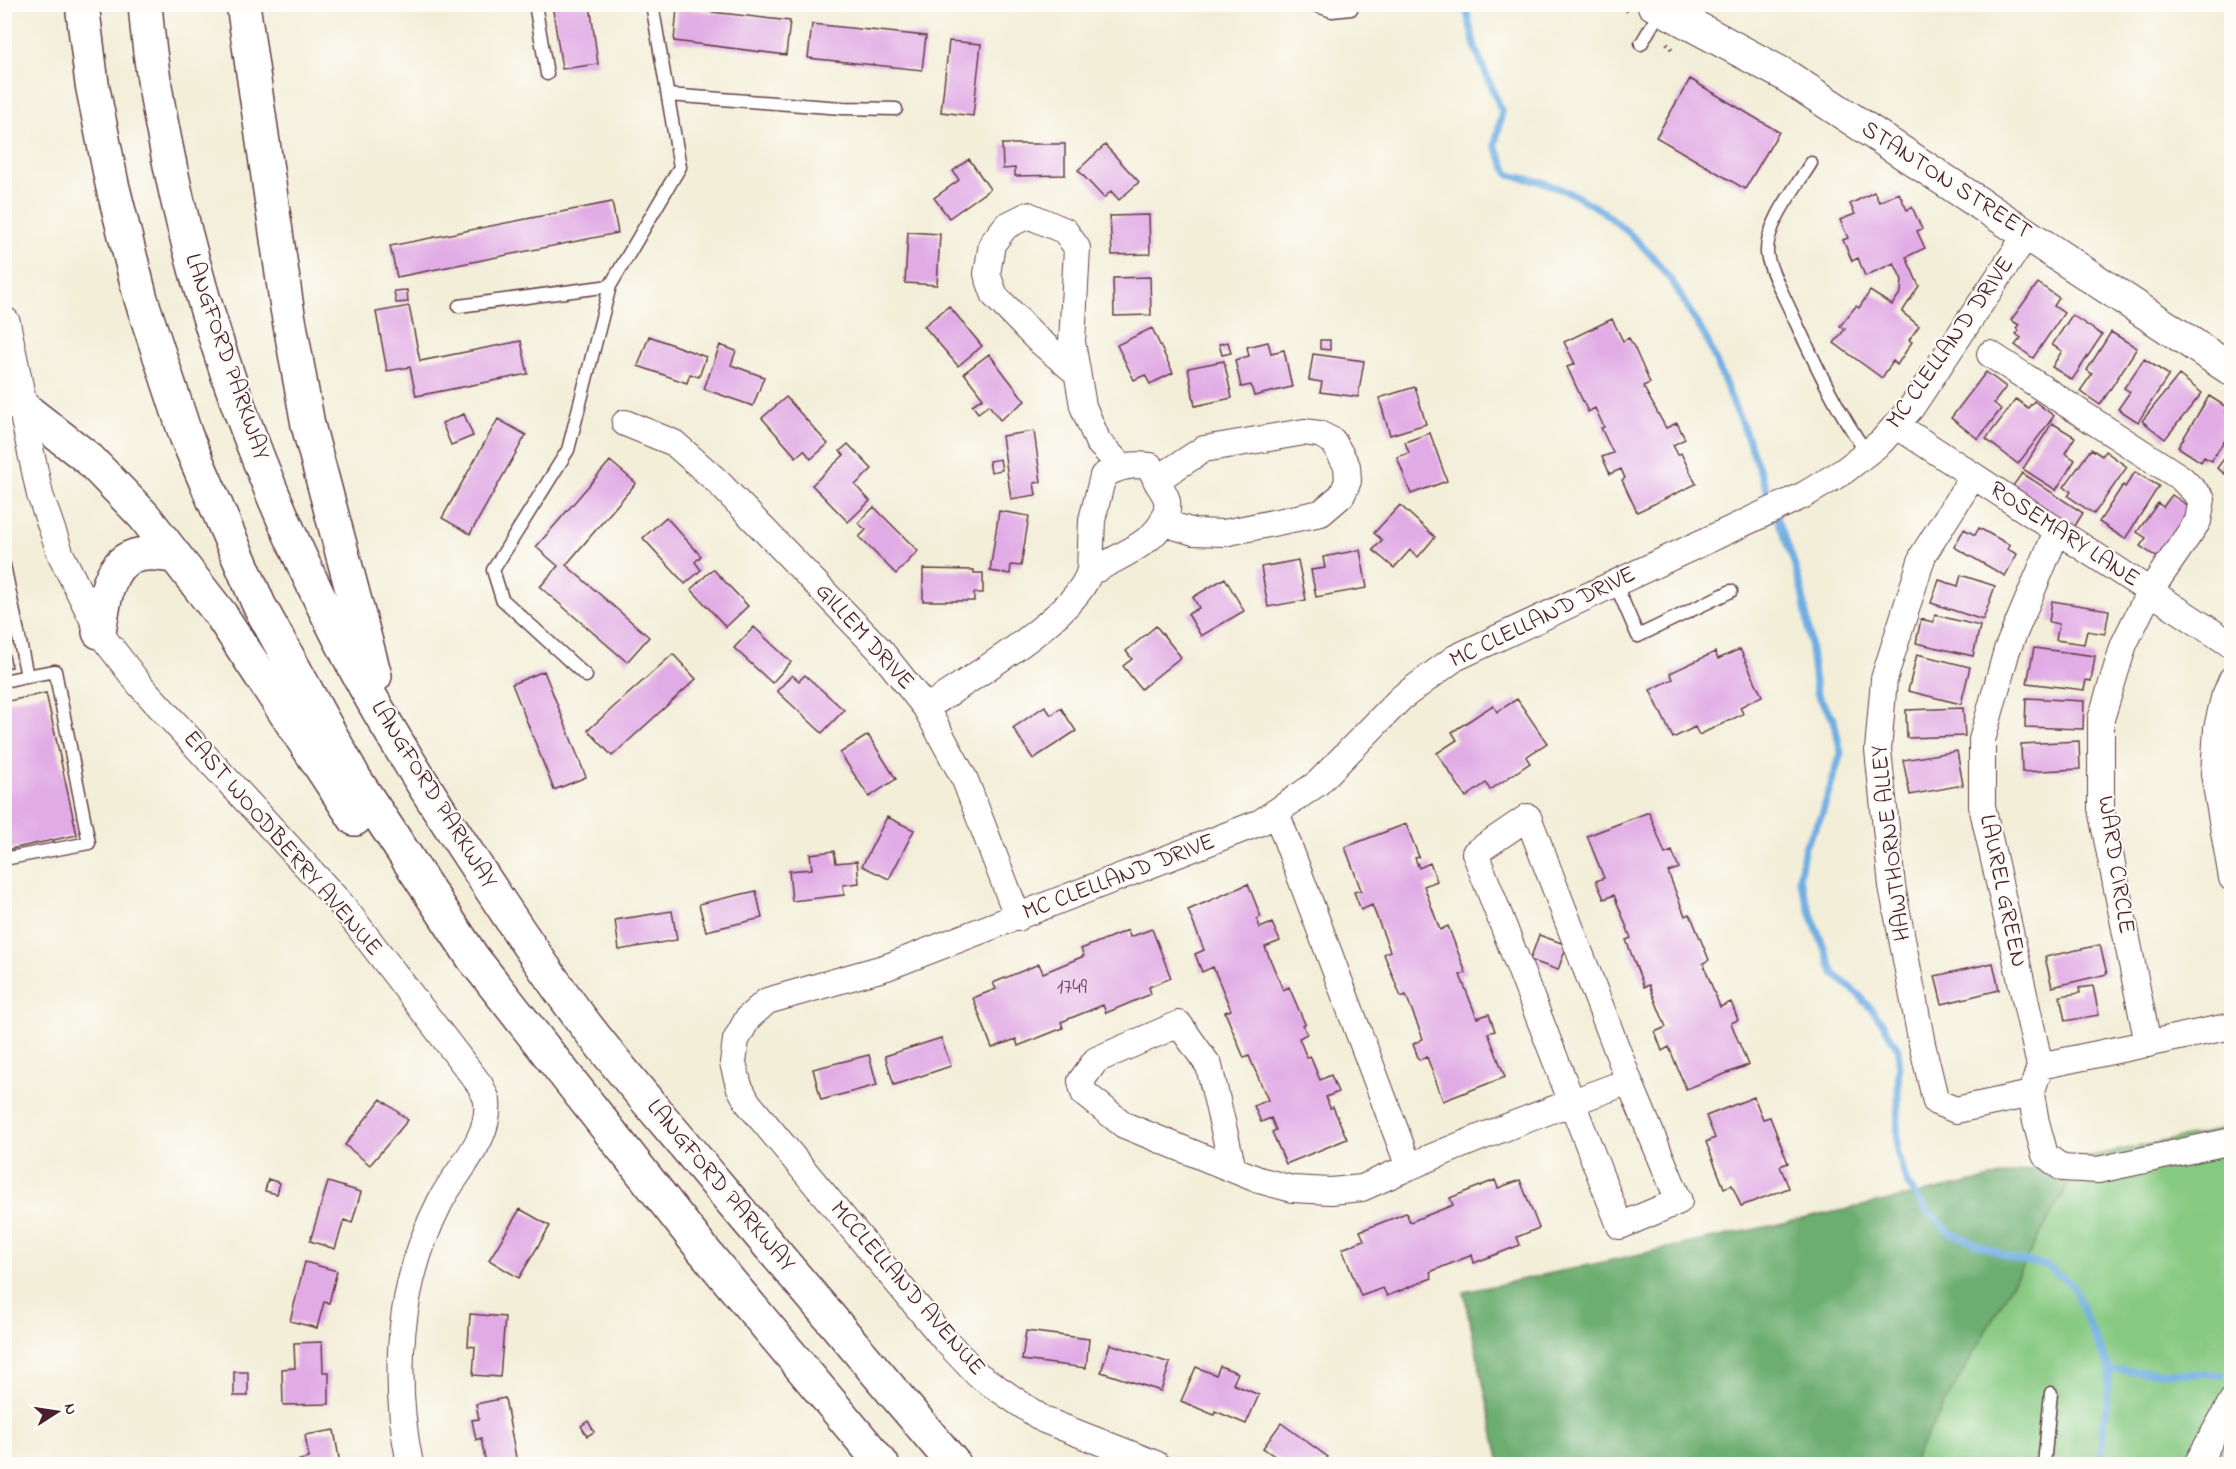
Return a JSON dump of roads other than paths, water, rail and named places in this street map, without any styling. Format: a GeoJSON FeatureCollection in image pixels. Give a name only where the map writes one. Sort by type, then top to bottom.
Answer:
{"type":"FeatureCollection","features":[{"type":"Feature","properties":{"kind":"highway","name":"LANGFORD PARKWAY"},"geometry":{"type":"LineString","coordinates":[[82,4],[92,84],[112,184],[141,299],[186,436],[259,605],[355,779],[472,958],[704,1251],[882,1464]]}},
{"type":"Feature","properties":{"kind":"highway","name":"LANGFORD PARKWAY"},"geometry":{"type":"LineString","coordinates":[[145,4],[148,47],[164,142],[190,255],[222,356],[290,536],[343,645],[391,732],[505,910],[582,1020],[954,1464]]}},
{"type":"Feature","properties":{"kind":"highway"},"geometry":{"type":"LineString","coordinates":[[243,4],[287,308],[308,425],[391,732]]}},
{"type":"Feature","properties":{"kind":"highway"},"geometry":{"type":"LineString","coordinates":[[13,407],[89,459],[144,516],[221,615],[367,837],[472,958]]}},
{"type":"Feature","properties":{"kind":"highway"},"geometry":{"type":"LineString","coordinates":[[99,632],[109,586],[117,566],[129,556],[146,553],[176,557]]}},
{"type":"Feature","properties":{"kind":"street","name":"STANTON STREET"},"geometry":{"type":"LineString","coordinates":[[1658,7],[1785,75],[2028,234],[2187,343],[2232,370]]}},
{"type":"Feature","properties":{"kind":"street"},"geometry":{"type":"LineString","coordinates":[[1077,373],[1036,338],[995,296],[987,274],[992,244],[1006,226],[1028,215],[1065,231],[1077,248],[1072,342],[1083,406],[1098,442],[1122,467]]}},
{"type":"Feature","properties":{"kind":"street","name":"MC CLELLAND DRIVE"},"geometry":{"type":"LineString","coordinates":[[797,1161],[748,1103],[739,1086],[733,1063],[736,1040],[748,1018],[767,1000],[887,967],[1261,822],[1318,783],[1401,698],[1455,658],[1804,495],[1844,471],[1867,453],[1911,408],[2028,234]]}},
{"type":"Feature","properties":{"kind":"street","name":"EAST WOODBERRY AVENUE"},"geometry":{"type":"LineString","coordinates":[[4,323],[13,407],[40,495],[61,555],[99,632],[140,685],[342,905],[480,1085],[487,1100],[485,1130],[440,1203],[414,1267],[401,1329],[399,1393],[410,1464]]}},
{"type":"Feature","properties":{"kind":"street","name":"WARD CIRCLE"},"geometry":{"type":"LineString","coordinates":[[1990,354],[2181,478],[2202,499],[2198,521],[2150,591],[2124,644],[2101,719],[2101,808],[2148,1044]]}},
{"type":"Feature","properties":{"kind":"street","name":"GILLEM DRIVE"},"geometry":{"type":"LineString","coordinates":[[625,423],[674,443],[717,481],[880,650],[926,708],[965,780],[1018,918]]}},
{"type":"Feature","properties":{"kind":"street","name":"ROSEMARY LANE"},"geometry":{"type":"LineString","coordinates":[[1896,425],[2232,645]]}},
{"type":"Feature","properties":{"kind":"street"},"geometry":{"type":"LineString","coordinates":[[1156,480],[1204,449],[1304,432],[1319,434],[1333,441],[1347,466],[1348,481],[1342,495],[1321,513],[1224,533],[1194,532],[1164,523]]}},
{"type":"Feature","properties":{"kind":"street"},"geometry":{"type":"LineString","coordinates":[[926,708],[1040,631],[1069,602],[1090,570],[1092,520],[1103,476],[1115,468],[1134,464],[1150,466],[1167,500],[1164,523],[1151,537],[1097,569],[1090,570]]}},
{"type":"Feature","properties":{"kind":"street","name":"HAWTHORNE ALLEY"},"geometry":{"type":"LineString","coordinates":[[1973,476],[1923,555],[1884,679],[1878,750],[1892,886],[1922,1044],[1936,1102],[1956,1110],[2031,1094]]}},
{"type":"Feature","properties":{"kind":"street","name":"LAUREL GREEN"},"geometry":{"type":"LineString","coordinates":[[2040,1066],[1982,806],[1982,740],[2007,650],[2058,531]]}},
{"type":"Feature","properties":{"kind":"street"},"geometry":{"type":"LineString","coordinates":[[2232,679],[2224,698],[2217,728],[2214,774],[2232,878]]}},
{"type":"Feature","properties":{"kind":"street"},"geometry":{"type":"LineString","coordinates":[[1276,812],[1409,1167]]}},
{"type":"Feature","properties":{"kind":"street"},"geometry":{"type":"LineString","coordinates":[[1528,817],[1629,1082],[1679,1201],[1620,1226],[1475,853],[1528,817]]}},
{"type":"Feature","properties":{"kind":"street"},"geometry":{"type":"LineString","coordinates":[[1233,1169],[1209,1066],[1179,1024],[1096,1060],[1081,1081],[1084,1093],[1125,1125],[1259,1180],[1292,1189],[1331,1191],[1362,1188],[1462,1143],[1629,1082]]}},
{"type":"Feature","properties":{"kind":"street"},"geometry":{"type":"LineString","coordinates":[[2232,1026],[2040,1066],[2031,1094],[2045,1155],[2062,1168],[2098,1170],[2232,1141]]}},
{"type":"Feature","properties":{"kind":"street","name":"MCCLELLAND AVENUE"},"geometry":{"type":"LineString","coordinates":[[797,1161],[945,1340],[978,1375],[1044,1420],[1156,1464]]}},
{"type":"Feature","properties":{"kind":"street"},"geometry":{"type":"LineString","coordinates":[[2197,1464],[2232,1401]]}},
{"type":"Feature","properties":{"kind":"lane"},"geometry":{"type":"LineString","coordinates":[[535,4],[547,74]]}},
{"type":"Feature","properties":{"kind":"lane"},"geometry":{"type":"LineString","coordinates":[[586,676],[502,599],[494,570],[568,450],[610,286],[680,167],[652,4]]}},
{"type":"Feature","properties":{"kind":"lane"},"geometry":{"type":"LineString","coordinates":[[1312,4],[1332,11],[1351,9],[1353,4]]}},
{"type":"Feature","properties":{"kind":"lane"},"geometry":{"type":"LineString","coordinates":[[1641,44],[1658,7]]}},
{"type":"Feature","properties":{"kind":"lane"},"geometry":{"type":"LineString","coordinates":[[668,96],[842,108],[896,108]]}},
{"type":"Feature","properties":{"kind":"lane"},"geometry":{"type":"LineString","coordinates":[[1811,163],[1770,232],[1766,254],[1828,391],[1867,453]]}},
{"type":"Feature","properties":{"kind":"lane"},"geometry":{"type":"LineString","coordinates":[[459,306],[610,286]]}},
{"type":"Feature","properties":{"kind":"lane"},"geometry":{"type":"LineString","coordinates":[[4,565],[27,676]]}},
{"type":"Feature","properties":{"kind":"lane"},"geometry":{"type":"LineString","coordinates":[[1615,583],[1638,636],[1731,591]]}},
{"type":"Feature","properties":{"kind":"lane"},"geometry":{"type":"LineString","coordinates":[[4,681],[55,671],[89,843],[4,859]]}},
{"type":"Feature","properties":{"kind":"lane"},"geometry":{"type":"LineString","coordinates":[[2044,1464],[2051,1393]]}},
{"type":"Feature","properties":{"kind":"waterway"},"geometry":{"type":"LineString","coordinates":[[1465,4],[1476,50],[1502,112],[1495,145],[1509,175],[1542,182],[1573,194],[1602,211],[1628,232],[1652,256],[1673,283],[1707,340],[1746,434],[1793,560],[1808,625],[1816,692],[1834,720],[1841,753],[1821,817],[1805,846],[1799,879],[1810,911],[1834,974],[1860,996],[1881,1021],[1899,1050],[1897,1151],[1907,1183],[1926,1210],[1951,1233],[2013,1259],[2046,1265],[2073,1285],[2110,1370],[2100,1464]]}},
{"type":"Feature","properties":{"kind":"waterway"},"geometry":{"type":"LineString","coordinates":[[2110,1370],[2222,1375]]}}]}
